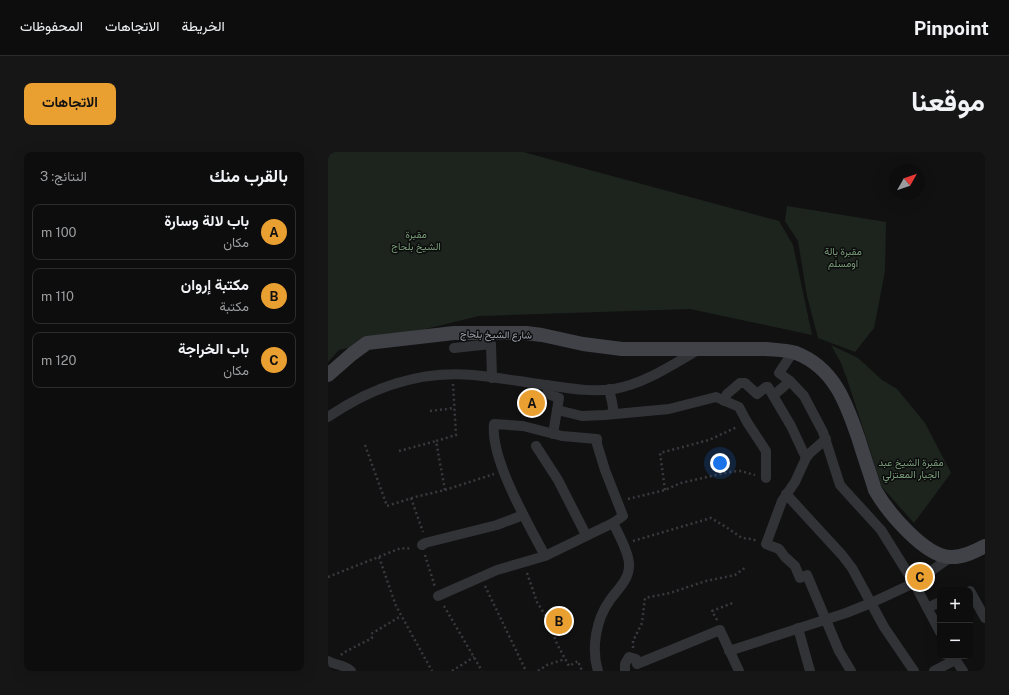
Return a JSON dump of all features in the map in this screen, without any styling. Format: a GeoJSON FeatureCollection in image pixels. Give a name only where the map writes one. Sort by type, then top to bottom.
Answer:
{"type":"FeatureCollection","features":[{"type":"Feature","properties":{"kind":"main road","name":"شارع الشيخ بلحاج"},"geometry":{"type":"LineString","coordinates":[[328,375],[367,343],[454,333],[526,333],[583,344],[622,349],[766,349],[793,352],[809,359],[822,369],[844,398],[876,490],[891,515],[929,549],[938,554],[951,557]]}},
{"type":"Feature","properties":{"kind":"main road"},"geometry":{"type":"LineString","coordinates":[[951,557],[958,557],[985,546]]}},
{"type":"Feature","properties":{"kind":"street"},"geometry":{"type":"LineString","coordinates":[[454,348],[490,344],[492,378]]}},
{"type":"Feature","properties":{"kind":"street"},"geometry":{"type":"LineString","coordinates":[[328,417],[344,406],[378,389],[415,378],[453,374],[472,375],[588,390],[609,389],[630,385],[649,377],[699,349]]}},
{"type":"Feature","properties":{"kind":"street"},"geometry":{"type":"LineString","coordinates":[[793,352],[779,373],[790,381],[804,396],[823,432],[840,485],[881,530],[914,583],[937,626]]}},
{"type":"Feature","properties":{"kind":"street"},"geometry":{"type":"LineString","coordinates":[[774,395],[790,381]]}},
{"type":"Feature","properties":{"kind":"street"},"geometry":{"type":"LineString","coordinates":[[724,401],[727,394],[742,382],[757,394],[768,387],[792,426],[806,458]]}},
{"type":"Feature","properties":{"kind":"street"},"geometry":{"type":"LineString","coordinates":[[547,385],[548,394],[559,398],[553,434]]}},
{"type":"Feature","properties":{"kind":"street"},"geometry":{"type":"LineString","coordinates":[[609,389],[614,414]]}},
{"type":"Feature","properties":{"kind":"street"},"geometry":{"type":"LineString","coordinates":[[557,410],[582,416],[614,414],[669,409],[716,396],[739,407],[766,451],[766,478]]}},
{"type":"Feature","properties":{"kind":"street"},"geometry":{"type":"LineString","coordinates":[[438,596],[497,570],[545,556],[613,523],[623,516],[605,470],[597,444],[597,439],[562,436],[523,426],[494,424],[495,444],[504,470],[523,515],[545,556]]}},
{"type":"Feature","properties":{"kind":"street"},"geometry":{"type":"LineString","coordinates":[[826,440],[806,458],[795,482],[786,494],[766,544],[779,550],[795,566],[800,578],[807,575],[841,655],[851,671]]}},
{"type":"Feature","properties":{"kind":"street"},"geometry":{"type":"LineString","coordinates":[[536,446],[558,480],[586,535]]}},
{"type":"Feature","properties":{"kind":"street"},"geometry":{"type":"LineString","coordinates":[[786,494],[852,568],[887,632],[914,671]]}},
{"type":"Feature","properties":{"kind":"street"},"geometry":{"type":"LineString","coordinates":[[424,544],[497,525],[523,515]]}},
{"type":"Feature","properties":{"kind":"street"},"geometry":{"type":"LineString","coordinates":[[598,671],[596,656],[598,625],[608,602],[625,581],[630,565],[623,544],[613,523]]}},
{"type":"Feature","properties":{"kind":"street"},"geometry":{"type":"LineString","coordinates":[[729,650],[846,613],[871,603],[914,583],[951,557]]}},
{"type":"Feature","properties":{"kind":"street"},"geometry":{"type":"LineString","coordinates":[[973,596],[985,618]]}},
{"type":"Feature","properties":{"kind":"street"},"geometry":{"type":"LineString","coordinates":[[927,608],[937,603]]}},
{"type":"Feature","properties":{"kind":"street"},"geometry":{"type":"LineString","coordinates":[[798,628],[810,671]]}},
{"type":"Feature","properties":{"kind":"street"},"geometry":{"type":"LineString","coordinates":[[625,671],[625,664],[630,657],[636,659],[637,664],[720,630],[738,671]]}},
{"type":"Feature","properties":{"kind":"street"},"geometry":{"type":"LineString","coordinates":[[934,671],[952,659]]}},
{"type":"Feature","properties":{"kind":"street"},"geometry":{"type":"LineString","coordinates":[[955,659],[963,671]]}},
{"type":"Feature","properties":{"kind":"street"},"geometry":{"type":"LineString","coordinates":[[331,663],[346,666],[351,671]]}},
{"type":"Feature","properties":{"kind":"path"},"geometry":{"type":"LineString","coordinates":[[399,451],[456,435],[453,374]]}},
{"type":"Feature","properties":{"kind":"path"},"geometry":{"type":"LineString","coordinates":[[430,410],[454,408]]}},
{"type":"Feature","properties":{"kind":"path"},"geometry":{"type":"LineString","coordinates":[[665,490],[660,453],[709,440],[747,422]]}},
{"type":"Feature","properties":{"kind":"path"},"geometry":{"type":"LineString","coordinates":[[436,440],[446,490]]}},
{"type":"Feature","properties":{"kind":"path"},"geometry":{"type":"LineString","coordinates":[[365,445],[387,506],[411,498],[446,490],[504,470]]}},
{"type":"Feature","properties":{"kind":"path"},"geometry":{"type":"LineString","coordinates":[[618,502],[640,495],[665,490],[681,483],[729,472],[740,471],[766,478]]}},
{"type":"Feature","properties":{"kind":"path"},"geometry":{"type":"LineString","coordinates":[[411,498],[422,528],[424,544],[438,596],[482,671]]}},
{"type":"Feature","properties":{"kind":"path"},"geometry":{"type":"LineString","coordinates":[[623,544],[711,518],[742,538],[752,539],[766,544]]}},
{"type":"Feature","properties":{"kind":"path"},"geometry":{"type":"LineString","coordinates":[[328,577],[401,548],[407,549],[424,544]]}},
{"type":"Feature","properties":{"kind":"path"},"geometry":{"type":"LineString","coordinates":[[379,557],[396,606],[432,671]]}},
{"type":"Feature","properties":{"kind":"path"},"geometry":{"type":"LineString","coordinates":[[524,563],[537,602],[548,620],[553,636],[565,659],[570,666],[578,661],[582,671]]}},
{"type":"Feature","properties":{"kind":"path"},"geometry":{"type":"LineString","coordinates":[[633,658],[633,641],[642,623],[645,598],[670,593],[706,581],[735,575],[746,567]]}},
{"type":"Feature","properties":{"kind":"path"},"geometry":{"type":"LineString","coordinates":[[481,576],[488,595],[526,671]]}},
{"type":"Feature","properties":{"kind":"path"},"geometry":{"type":"LineString","coordinates":[[720,630],[712,611],[735,602]]}},
{"type":"Feature","properties":{"kind":"path"},"geometry":{"type":"LineString","coordinates":[[331,663],[343,653],[372,638],[371,634],[401,616]]}},
{"type":"Feature","properties":{"kind":"path"},"geometry":{"type":"LineString","coordinates":[[452,671],[474,657]]}},
{"type":"Feature","properties":{"kind":"path"},"geometry":{"type":"LineString","coordinates":[[538,671],[565,659]]}},
{"type":"Feature","properties":{"kind":"green space","name":"مقبرة الشيخ بلحاج"},"geometry":{"type":"Polygon","coordinates":[[[328,152],[523,152],[779,221],[793,245],[812,335],[690,309],[479,316],[339,350],[328,362],[328,152]]]}},
{"type":"Feature","properties":{"kind":"green space","name":"مقبرة بالة اومسلم"},"geometry":{"type":"Polygon","coordinates":[[[787,206],[886,222],[885,271],[874,328],[855,352],[818,338],[807,296],[798,241],[785,221],[787,206]]]}},
{"type":"Feature","properties":{"kind":"green space","name":"مقبرة الشيخ عبد الجبار المعتزلي"},"geometry":{"type":"Polygon","coordinates":[[[831,345],[858,358],[882,380],[897,389],[925,423],[951,473],[914,523],[882,487],[847,379],[841,363],[831,345]]]}},
{"type":"Feature","properties":{"kind":"place","name":"باب لالة وسارة"},"geometry":{"type":"Point","coordinates":[532,403]}},
{"type":"Feature","properties":{"kind":"place","name":"باب الخراجة"},"geometry":{"type":"Point","coordinates":[920,577]}},
{"type":"Feature","properties":{"kind":"place","name":"مكتبة إروان"},"geometry":{"type":"Point","coordinates":[559,621]}}]}
